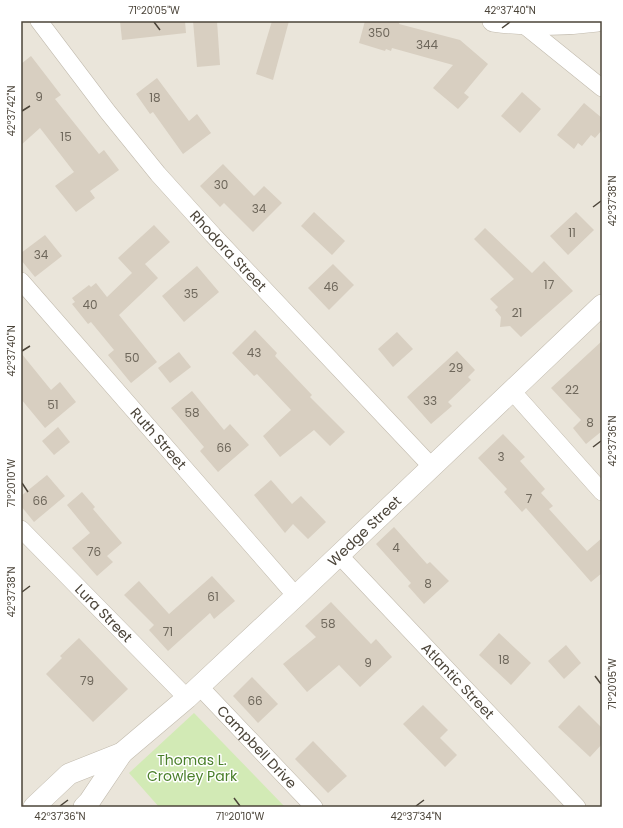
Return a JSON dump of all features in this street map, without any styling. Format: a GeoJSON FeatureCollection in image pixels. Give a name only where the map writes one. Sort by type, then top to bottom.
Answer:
{"type":"FeatureCollection","features":[{"type":"Feature","properties":{"kind":"street","name":"Rhodora Street"},"geometry":{"type":"LineString","coordinates":[[39,21],[107,111],[158,174],[218,241],[432,467]]}},
{"type":"Feature","properties":{"kind":"street"},"geometry":{"type":"LineString","coordinates":[[493,21],[563,26],[597,21]]}},
{"type":"Feature","properties":{"kind":"street"},"geometry":{"type":"LineString","coordinates":[[520,23],[602,88]]}},
{"type":"Feature","properties":{"kind":"street","name":"Ruth Street"},"geometry":{"type":"LineString","coordinates":[[21,282],[296,596]]}},
{"type":"Feature","properties":{"kind":"street","name":"Wedge Street"},"geometry":{"type":"LineString","coordinates":[[84,807],[89,802],[122,752],[193,692],[602,305]]}},
{"type":"Feature","properties":{"kind":"street"},"geometry":{"type":"LineString","coordinates":[[512,391],[602,492]]}},
{"type":"Feature","properties":{"kind":"street","name":"Lura Street"},"geometry":{"type":"LineString","coordinates":[[21,529],[193,692]]}},
{"type":"Feature","properties":{"kind":"street","name":"Atlantic Street"},"geometry":{"type":"LineString","coordinates":[[339,555],[577,807]]}},
{"type":"Feature","properties":{"kind":"street","name":"Campbell Drive"},"geometry":{"type":"LineString","coordinates":[[193,692],[314,807]]}},
{"type":"Feature","properties":{"kind":"street","name":"Wedge Street"},"geometry":{"type":"LineString","coordinates":[[34,807],[69,774],[122,752]]}},
{"type":"Feature","properties":{"kind":"shaded area"},"geometry":{"type":"Polygon","coordinates":[[[21,21],[602,21],[602,807],[21,807],[21,21]]]}},
{"type":"Feature","properties":{"kind":"green space","name":"Thomas L. Crowley Park"},"geometry":{"type":"Polygon","coordinates":[[[194,713],[285,807],[159,807],[129,773],[194,713]]]}},
{"type":"Feature","properties":{"kind":"building"},"geometry":{"type":"Polygon","coordinates":[[[120,21],[185,21],[186,33],[122,40],[120,21]]]}},
{"type":"Feature","properties":{"kind":"building"},"geometry":{"type":"Polygon","coordinates":[[[193,21],[217,21],[220,65],[197,67],[193,21]]]}},
{"type":"Feature","properties":{"kind":"building"},"geometry":{"type":"Polygon","coordinates":[[[272,21],[289,21],[273,80],[256,74],[272,21]]]}},
{"type":"Feature","properties":{"kind":"building"},"geometry":{"type":"Polygon","coordinates":[[[365,21],[400,21],[399,24],[460,40],[488,64],[464,93],[469,97],[458,109],[433,88],[453,65],[392,48],[391,51],[386,49],[385,51],[359,43],[365,21]]]}},
{"type":"Feature","properties":{"kind":"building"},"geometry":{"type":"Polygon","coordinates":[[[31,56],[61,95],[55,99],[99,154],[104,150],[119,170],[90,191],[95,198],[76,212],[55,186],[74,172],[40,128],[21,145],[21,64],[31,56]]]}},
{"type":"Feature","properties":{"kind":"building"},"geometry":{"type":"Polygon","coordinates":[[[157,78],[189,121],[197,114],[211,133],[183,154],[153,112],[150,114],[136,94],[157,78]]]}},
{"type":"Feature","properties":{"kind":"building"},"geometry":{"type":"Polygon","coordinates":[[[522,92],[541,109],[520,133],[501,116],[522,92]]]}},
{"type":"Feature","properties":{"kind":"building"},"geometry":{"type":"Polygon","coordinates":[[[584,103],[602,118],[602,130],[595,138],[591,135],[582,146],[578,143],[574,149],[557,135],[584,103]]]}},
{"type":"Feature","properties":{"kind":"building"},"geometry":{"type":"Polygon","coordinates":[[[223,164],[254,196],[264,186],[282,203],[253,232],[224,203],[220,207],[200,186],[223,164]]]}},
{"type":"Feature","properties":{"kind":"building"},"geometry":{"type":"Polygon","coordinates":[[[314,212],[345,241],[332,255],[301,226],[314,212]]]}},
{"type":"Feature","properties":{"kind":"building"},"geometry":{"type":"Polygon","coordinates":[[[576,212],[594,230],[568,255],[550,236],[576,212]]]}},
{"type":"Feature","properties":{"kind":"building"},"geometry":{"type":"Polygon","coordinates":[[[154,225],[170,242],[145,264],[158,278],[119,315],[157,362],[131,383],[108,355],[114,350],[91,322],[88,324],[72,304],[75,302],[72,298],[89,285],[91,287],[96,283],[107,297],[132,273],[118,258],[154,225]]]}},
{"type":"Feature","properties":{"kind":"building"},"geometry":{"type":"Polygon","coordinates":[[[485,228],[532,273],[544,261],[573,291],[521,337],[510,326],[500,327],[501,317],[495,310],[498,307],[490,299],[514,279],[474,239],[485,228]]]}},
{"type":"Feature","properties":{"kind":"building"},"geometry":{"type":"Polygon","coordinates":[[[45,235],[62,256],[35,277],[21,260],[21,253],[45,235]]]}},
{"type":"Feature","properties":{"kind":"building"},"geometry":{"type":"Polygon","coordinates":[[[333,264],[354,285],[329,310],[308,288],[333,264]]]}},
{"type":"Feature","properties":{"kind":"building"},"geometry":{"type":"Polygon","coordinates":[[[197,266],[219,292],[184,322],[162,296],[197,266]]]}},
{"type":"Feature","properties":{"kind":"building"},"geometry":{"type":"Polygon","coordinates":[[[255,330],[277,353],[275,356],[312,395],[310,397],[345,432],[330,446],[314,430],[280,457],[263,436],[291,410],[257,374],[254,376],[232,353],[255,330]]]}},
{"type":"Feature","properties":{"kind":"building"},"geometry":{"type":"Polygon","coordinates":[[[397,332],[413,349],[393,367],[378,349],[397,332]]]}},
{"type":"Feature","properties":{"kind":"building"},"geometry":{"type":"Polygon","coordinates":[[[602,341],[602,431],[586,444],[573,428],[581,420],[551,388],[602,341]]]}},
{"type":"Feature","properties":{"kind":"building"},"geometry":{"type":"Polygon","coordinates":[[[457,351],[475,370],[468,377],[471,380],[448,402],[452,406],[431,424],[407,397],[457,351]]]}},
{"type":"Feature","properties":{"kind":"building"},"geometry":{"type":"Polygon","coordinates":[[[179,352],[191,367],[170,383],[158,368],[179,352]]]}},
{"type":"Feature","properties":{"kind":"building"},"geometry":{"type":"Polygon","coordinates":[[[21,353],[51,390],[60,382],[76,402],[45,428],[21,399],[21,353]]]}},
{"type":"Feature","properties":{"kind":"building"},"geometry":{"type":"Polygon","coordinates":[[[192,391],[224,430],[230,424],[249,445],[218,472],[200,451],[204,447],[171,408],[192,391]]]}},
{"type":"Feature","properties":{"kind":"building"},"geometry":{"type":"Polygon","coordinates":[[[58,427],[70,442],[54,455],[42,441],[58,427]]]}},
{"type":"Feature","properties":{"kind":"building"},"geometry":{"type":"Polygon","coordinates":[[[503,434],[525,457],[520,461],[545,489],[541,493],[553,506],[549,509],[587,551],[602,538],[602,573],[591,582],[526,508],[522,512],[504,492],[507,489],[478,458],[503,434]]]}},
{"type":"Feature","properties":{"kind":"building"},"geometry":{"type":"Polygon","coordinates":[[[47,475],[65,496],[34,522],[21,506],[21,496],[47,475]]]}},
{"type":"Feature","properties":{"kind":"building"},"geometry":{"type":"Polygon","coordinates":[[[271,480],[292,504],[301,496],[326,522],[308,539],[293,524],[285,533],[254,495],[271,480]]]}},
{"type":"Feature","properties":{"kind":"building"},"geometry":{"type":"Polygon","coordinates":[[[82,492],[95,507],[93,509],[122,543],[107,556],[113,562],[97,576],[72,548],[90,533],[67,505],[82,492]]]}},
{"type":"Feature","properties":{"kind":"building"},"geometry":{"type":"Polygon","coordinates":[[[394,527],[427,564],[430,562],[449,581],[424,604],[408,586],[411,583],[376,544],[394,527]]]}},
{"type":"Feature","properties":{"kind":"building"},"geometry":{"type":"Polygon","coordinates":[[[212,576],[235,601],[214,619],[210,613],[168,651],[149,630],[154,625],[124,595],[139,581],[169,614],[212,576]]]}},
{"type":"Feature","properties":{"kind":"building"},"geometry":{"type":"Polygon","coordinates":[[[331,602],[371,644],[376,639],[392,657],[360,687],[339,665],[307,692],[283,664],[316,637],[305,626],[331,602]]]}},
{"type":"Feature","properties":{"kind":"building"},"geometry":{"type":"Polygon","coordinates":[[[499,633],[531,663],[511,685],[479,655],[499,633]]]}},
{"type":"Feature","properties":{"kind":"building"},"geometry":{"type":"Polygon","coordinates":[[[79,638],[128,689],[93,722],[46,674],[62,658],[60,656],[79,638]]]}},
{"type":"Feature","properties":{"kind":"building"},"geometry":{"type":"Polygon","coordinates":[[[566,645],[581,663],[564,679],[548,661],[566,645]]]}},
{"type":"Feature","properties":{"kind":"building"},"geometry":{"type":"Polygon","coordinates":[[[252,677],[278,704],[258,723],[233,696],[252,677]]]}},
{"type":"Feature","properties":{"kind":"building"},"geometry":{"type":"Polygon","coordinates":[[[423,705],[448,730],[440,738],[457,755],[445,767],[403,724],[423,705]]]}},
{"type":"Feature","properties":{"kind":"building"},"geometry":{"type":"Polygon","coordinates":[[[579,705],[602,728],[602,744],[590,757],[558,727],[579,705]]]}},
{"type":"Feature","properties":{"kind":"building"},"geometry":{"type":"Polygon","coordinates":[[[313,741],[347,776],[328,793],[295,759],[313,741]]]}}]}
